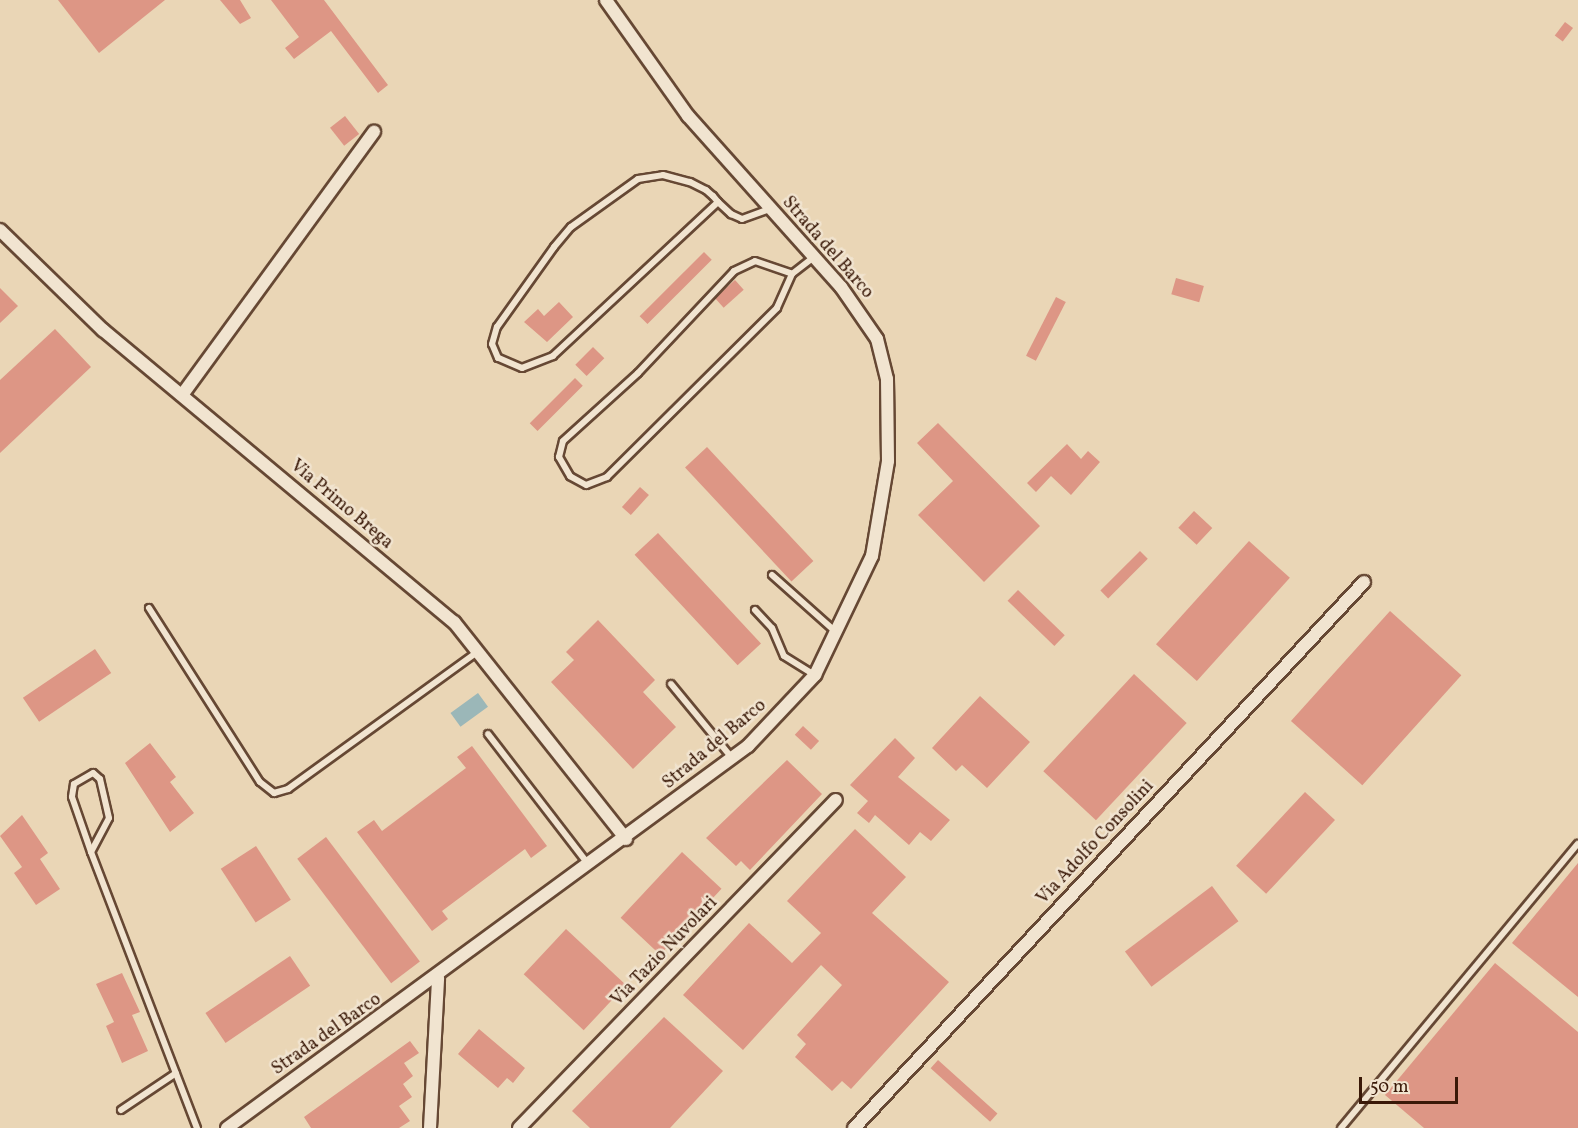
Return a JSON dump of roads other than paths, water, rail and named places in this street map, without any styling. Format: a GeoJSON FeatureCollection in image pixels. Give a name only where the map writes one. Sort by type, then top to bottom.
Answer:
{"type":"FeatureCollection","features":[{"type":"Feature","properties":{"kind":"street","name":"Strada del Barco"},"geometry":{"type":"LineString","coordinates":[[227,1128],[438,978],[732,758],[815,675],[839,634],[872,556],[882,515],[888,387],[873,332],[813,257],[688,116],[606,0]]}},
{"type":"Feature","properties":{"kind":"street"},"geometry":{"type":"LineString","coordinates":[[182,395],[374,132]]}},
{"type":"Feature","properties":{"kind":"street","name":"Via Primo Brega"},"geometry":{"type":"LineString","coordinates":[[0,230],[104,330],[454,622],[480,650],[626,839]]}},
{"type":"Feature","properties":{"kind":"street","name":"Via Adolfo Consolini"},"geometry":{"type":"LineString","coordinates":[[854,1128],[1364,582]]}},
{"type":"Feature","properties":{"kind":"street","name":"Via Tazio Nuvolari"},"geometry":{"type":"LineString","coordinates":[[519,1128],[836,800]]}},
{"type":"Feature","properties":{"kind":"street"},"geometry":{"type":"LineString","coordinates":[[430,1128],[438,978]]}},
{"type":"Feature","properties":{"kind":"lane"},"geometry":{"type":"LineString","coordinates":[[718,202],[553,356],[522,368],[498,358],[493,335],[525,285],[571,228],[614,194],[647,176],[663,175],[690,182],[742,219],[769,209]]}},
{"type":"Feature","properties":{"kind":"lane"},"geometry":{"type":"LineString","coordinates":[[792,274],[755,261],[734,271],[638,372],[563,441],[559,458],[570,476],[586,485],[607,477],[777,308],[792,274],[813,257]]}},
{"type":"Feature","properties":{"kind":"lane"},"geometry":{"type":"LineString","coordinates":[[772,575],[839,634]]}},
{"type":"Feature","properties":{"kind":"lane"},"geometry":{"type":"LineString","coordinates":[[149,608],[260,782],[274,793],[288,789],[480,650]]}},
{"type":"Feature","properties":{"kind":"lane"},"geometry":{"type":"LineString","coordinates":[[755,610],[772,628],[784,656],[815,675]]}},
{"type":"Feature","properties":{"kind":"lane"},"geometry":{"type":"LineString","coordinates":[[671,684],[732,758]]}},
{"type":"Feature","properties":{"kind":"lane"},"geometry":{"type":"LineString","coordinates":[[488,734],[590,866]]}},
{"type":"Feature","properties":{"kind":"lane"},"geometry":{"type":"LineString","coordinates":[[91,852],[109,818],[100,779],[93,773],[78,780],[71,792],[91,852],[197,1128]]}},
{"type":"Feature","properties":{"kind":"lane"},"geometry":{"type":"LineString","coordinates":[[1341,1128],[1578,844]]}},
{"type":"Feature","properties":{"kind":"lane"},"geometry":{"type":"LineString","coordinates":[[121,1110],[176,1073]]}},
{"type":"Feature","properties":{"kind":"water"},"geometry":{"type":"Polygon","coordinates":[[[478,693],[488,707],[460,727],[450,713],[478,693]]]}}]}
